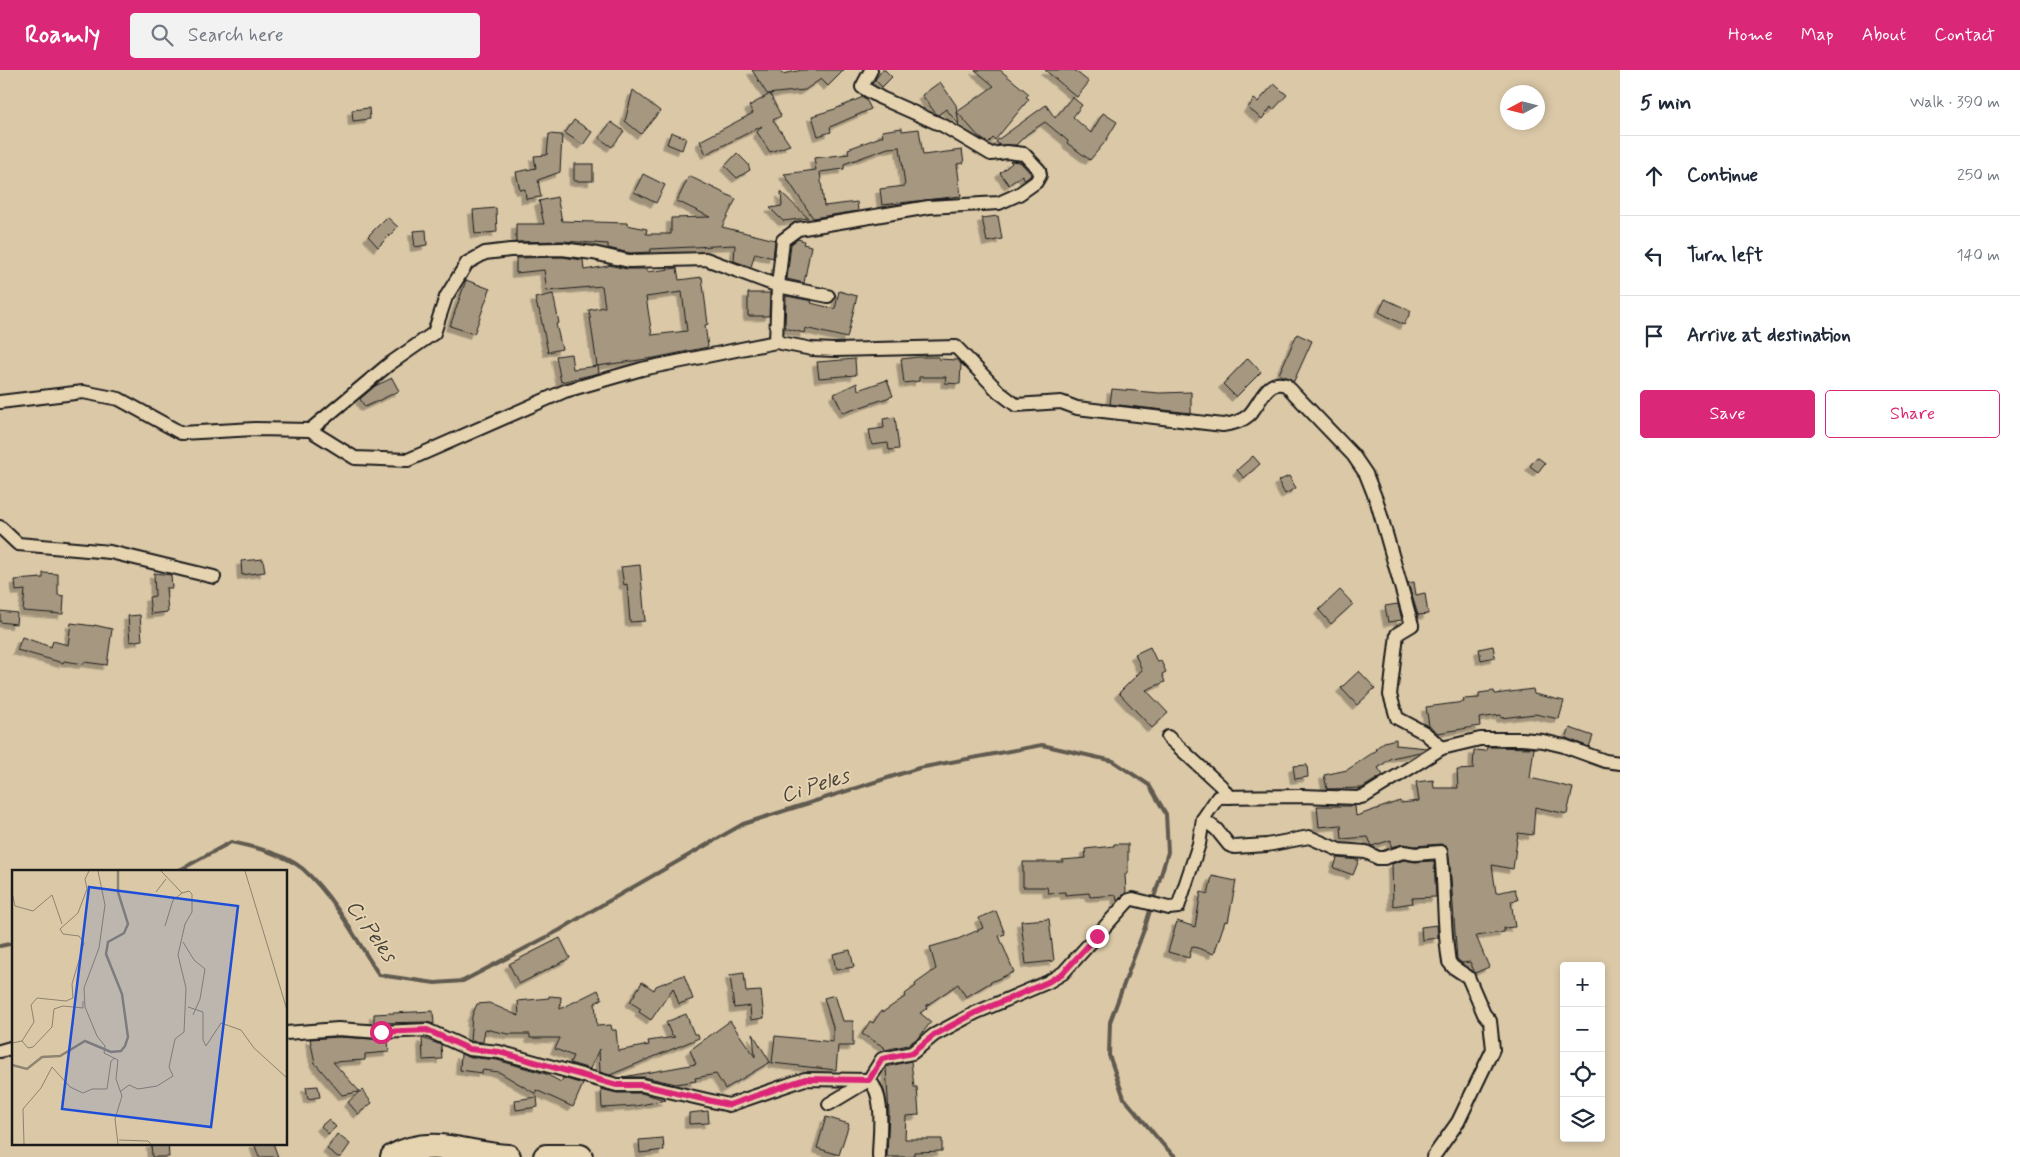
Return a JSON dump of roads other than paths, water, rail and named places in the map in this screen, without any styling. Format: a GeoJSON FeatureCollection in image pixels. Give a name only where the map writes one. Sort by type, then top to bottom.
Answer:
{"type":"FeatureCollection","features":[{"type":"Feature","properties":{"kind":"highway"},"geometry":{"type":"LineString","coordinates":[[393,1157],[408,1149],[423,1146],[508,1157]]}},
{"type":"Feature","properties":{"kind":"highway"},"geometry":{"type":"LineString","coordinates":[[546,1157],[580,1157]]}},
{"type":"Feature","properties":{"kind":"street"},"geometry":{"type":"LineString","coordinates":[[776,342],[778,286],[783,240],[798,229],[929,207],[999,204],[1019,194],[1036,182],[1040,175],[1039,170],[1024,154],[1007,152],[991,154],[944,126],[901,105],[881,98],[862,87],[871,70]]}},
{"type":"Feature","properties":{"kind":"street"},"geometry":{"type":"LineString","coordinates":[[310,430],[388,365],[434,333],[446,297],[467,263],[485,253],[510,250],[562,249],[593,253],[629,261],[706,260],[778,286],[828,296]]}},
{"type":"Feature","properties":{"kind":"street"},"geometry":{"type":"LineString","coordinates":[[0,402],[83,392],[119,399],[181,433],[255,429],[310,430],[355,458],[408,460],[565,391],[642,369],[776,342],[812,349],[835,350],[956,347],[1000,392],[1016,405],[1061,402],[1078,408],[1206,424],[1223,425],[1242,420],[1249,414],[1270,386],[1275,383],[1286,385],[1353,455],[1366,474],[1373,489],[1412,625],[1397,634],[1390,695],[1397,718],[1425,733],[1442,748]]}},
{"type":"Feature","properties":{"kind":"street"},"geometry":{"type":"LineString","coordinates":[[0,527],[18,544],[110,552],[214,577]]}},
{"type":"Feature","properties":{"kind":"street"},"geometry":{"type":"LineString","coordinates":[[1168,737],[1220,786],[1229,797]]}},
{"type":"Feature","properties":{"kind":"street"},"geometry":{"type":"LineString","coordinates":[[829,1104],[869,1080],[882,1059],[912,1053],[934,1035],[975,1013],[1048,982],[1063,973],[1127,902],[1133,899],[1169,908],[1177,908],[1199,844],[1203,819],[1218,797],[1302,796],[1358,798],[1365,796],[1442,748],[1480,739],[1522,739],[1552,743],[1605,761],[1620,763]]}},
{"type":"Feature","properties":{"kind":"street"},"geometry":{"type":"LineString","coordinates":[[1203,819],[1216,829],[1229,845],[1234,847],[1267,845],[1309,837],[1340,850],[1366,852],[1378,858],[1403,852],[1415,854],[1441,852],[1445,890],[1443,901],[1450,962],[1468,977],[1484,1014],[1490,1021],[1492,1050],[1458,1122],[1433,1157]]}},
{"type":"Feature","properties":{"kind":"street"},"geometry":{"type":"LineString","coordinates":[[288,1033],[338,1029],[381,1032],[427,1030],[469,1049],[499,1052],[617,1085],[642,1085],[729,1105],[805,1079],[869,1080]]}},
{"type":"Feature","properties":{"kind":"street"},"geometry":{"type":"LineString","coordinates":[[869,1080],[878,1092],[880,1102],[879,1157]]}},
{"type":"Feature","properties":{"kind":"waterway","name":"Ci Peles"},"geometry":{"type":"LineString","coordinates":[[180,870],[231,842],[278,855],[296,864],[315,880],[344,919],[379,975],[435,983],[463,981],[560,930],[743,824],[919,768],[1042,745],[1113,761],[1149,785],[1166,814],[1168,852],[1145,927],[1110,1022],[1109,1055],[1124,1098],[1165,1147],[1176,1157]]}},
{"type":"Feature","properties":{"kind":"waterway","name":"Ci Peles"},"geometry":{"type":"LineString","coordinates":[[0,946],[12,943]]}}]}
